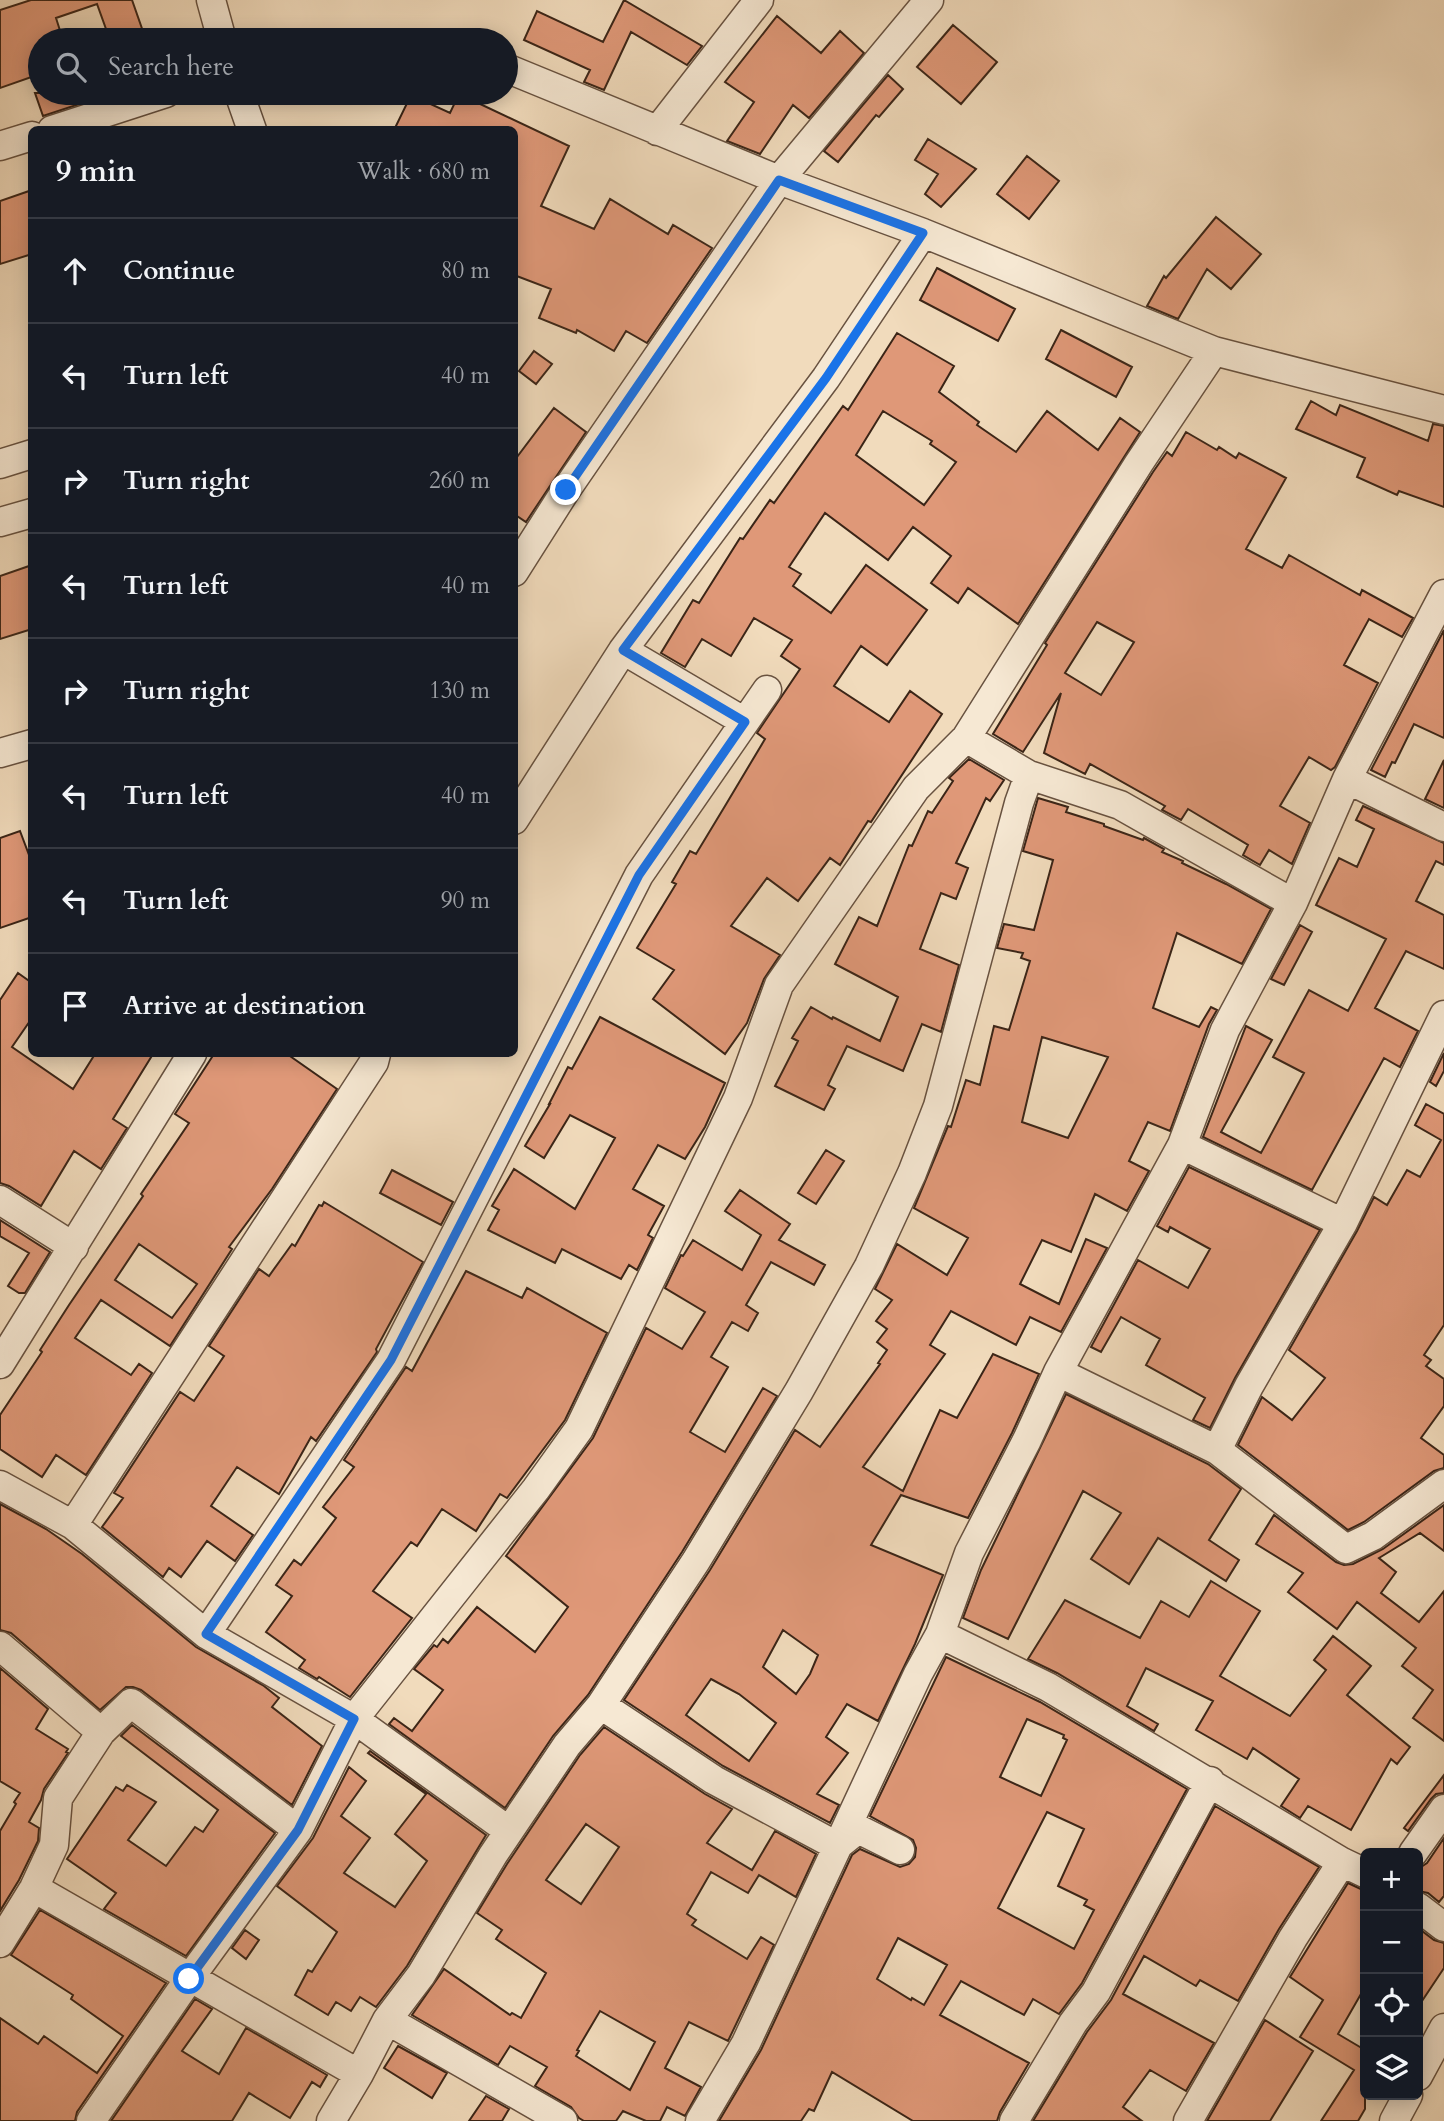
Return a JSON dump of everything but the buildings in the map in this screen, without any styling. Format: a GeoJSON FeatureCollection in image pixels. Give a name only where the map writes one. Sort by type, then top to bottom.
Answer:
{"type":"FeatureCollection","features":[{"type":"Feature","properties":{"kind":"street"},"geometry":{"type":"LineString","coordinates":[[211,0],[219,28]]}},
{"type":"Feature","properties":{"kind":"street"},"geometry":{"type":"LineString","coordinates":[[657,131],[760,0]]}},
{"type":"Feature","properties":{"kind":"street"},"geometry":{"type":"LineString","coordinates":[[518,566],[566,490],[779,180],[929,0]]}},
{"type":"Feature","properties":{"kind":"street"},"geometry":{"type":"LineString","coordinates":[[518,73],[779,180],[923,233],[1214,351],[1444,410]]}},
{"type":"Feature","properties":{"kind":"street"},"geometry":{"type":"LineString","coordinates":[[64,126],[129,105]]}},
{"type":"Feature","properties":{"kind":"street"},"geometry":{"type":"LineString","coordinates":[[243,105],[251,126]]}},
{"type":"Feature","properties":{"kind":"street"},"geometry":{"type":"LineString","coordinates":[[0,146],[28,137]]}},
{"type":"Feature","properties":{"kind":"street"},"geometry":{"type":"LineString","coordinates":[[518,814],[623,650],[826,378],[923,233]]}},
{"type":"Feature","properties":{"kind":"street"},"geometry":{"type":"LineString","coordinates":[[91,2121],[189,1979],[298,1830],[354,1719],[536,1489],[579,1429],[738,1098],[779,985],[916,788],[966,738],[1139,463],[1214,351]]}},
{"type":"Feature","properties":{"kind":"street"},"geometry":{"type":"LineString","coordinates":[[0,464],[28,455]]}},
{"type":"Feature","properties":{"kind":"street"},"geometry":{"type":"LineString","coordinates":[[0,523],[28,514]]}},
{"type":"Feature","properties":{"kind":"street"},"geometry":{"type":"LineString","coordinates":[[701,2121],[746,2043],[918,1674],[940,1634],[969,1553],[1027,1440],[1058,1371],[1182,1145],[1225,1030],[1293,903],[1347,779],[1444,594]]}},
{"type":"Feature","properties":{"kind":"street"},"geometry":{"type":"LineString","coordinates":[[623,650],[745,722]]}},
{"type":"Feature","properties":{"kind":"street"},"geometry":{"type":"LineString","coordinates":[[206,1634],[391,1360],[639,875],[767,690]]}},
{"type":"Feature","properties":{"kind":"street"},"geometry":{"type":"LineString","coordinates":[[966,738],[1029,775],[1120,804],[1293,903]]}},
{"type":"Feature","properties":{"kind":"street"},"geometry":{"type":"LineString","coordinates":[[0,754],[28,745]]}},
{"type":"Feature","properties":{"kind":"street"},"geometry":{"type":"LineString","coordinates":[[331,2121],[387,2020],[421,1975],[509,1831],[567,1745],[601,1705],[696,1561],[799,1391],[869,1266],[912,1173],[938,1106],[1019,803],[1029,775]]}},
{"type":"Feature","properties":{"kind":"street"},"geometry":{"type":"LineString","coordinates":[[1347,779],[1444,827]]}},
{"type":"Feature","properties":{"kind":"street"},"geometry":{"type":"LineString","coordinates":[[1217,1450],[1249,1386],[1343,1223],[1443,1018]]}},
{"type":"Feature","properties":{"kind":"street"},"geometry":{"type":"LineString","coordinates":[[0,1364],[190,1057]]}},
{"type":"Feature","properties":{"kind":"street"},"geometry":{"type":"LineString","coordinates":[[73,1525],[375,1057]]}},
{"type":"Feature","properties":{"kind":"street"},"geometry":{"type":"LineString","coordinates":[[1182,1145],[1343,1223]]}},
{"type":"Feature","properties":{"kind":"street"},"geometry":{"type":"LineString","coordinates":[[0,1200],[74,1247]]}},
{"type":"Feature","properties":{"kind":"street"},"geometry":{"type":"LineString","coordinates":[[1058,1371],[1217,1450],[1346,1549],[1373,1536],[1444,1484]]}},
{"type":"Feature","properties":{"kind":"street"},"geometry":{"type":"LineString","coordinates":[[0,1485],[73,1525],[206,1634],[354,1719],[509,1831]]}},
{"type":"Feature","properties":{"kind":"street"},"geometry":{"type":"LineString","coordinates":[[940,1634],[1048,1687],[1354,1867],[1293,1938],[1188,2121]]}},
{"type":"Feature","properties":{"kind":"street"},"geometry":{"type":"LineString","coordinates":[[0,1646],[101,1732]]}},
{"type":"Feature","properties":{"kind":"street"},"geometry":{"type":"LineString","coordinates":[[0,1942],[34,1888],[54,1845],[58,1798],[101,1732],[131,1703],[298,1830]]}},
{"type":"Feature","properties":{"kind":"street"},"geometry":{"type":"LineString","coordinates":[[601,1705],[714,1780],[837,1846]]}},
{"type":"Feature","properties":{"kind":"street"},"geometry":{"type":"LineString","coordinates":[[1014,2121],[1073,2023],[1096,1992],[1210,1782]]}},
{"type":"Feature","properties":{"kind":"street"},"geometry":{"type":"LineString","coordinates":[[1417,1848],[1444,1809]]}},
{"type":"Feature","properties":{"kind":"street"},"geometry":{"type":"LineString","coordinates":[[837,1846],[858,1829],[900,1850]]}},
{"type":"Feature","properties":{"kind":"street"},"geometry":{"type":"LineString","coordinates":[[34,1888],[359,2074]]}},
{"type":"Feature","properties":{"kind":"street"},"geometry":{"type":"LineString","coordinates":[[1423,1911],[1444,1927]]}},
{"type":"Feature","properties":{"kind":"street"},"geometry":{"type":"LineString","coordinates":[[387,2020],[563,2121]]}},
{"type":"Feature","properties":{"kind":"street"},"geometry":{"type":"LineString","coordinates":[[1423,2067],[1444,2028]]}},
{"type":"Feature","properties":{"kind":"street"},"geometry":{"type":"LineString","coordinates":[[1394,2121],[1405,2100]]}},
{"type":"Feature","properties":{"kind":"route"},"geometry":{"type":"LineString","coordinates":[[189,1979],[298,1830],[354,1719],[206,1634],[391,1360],[639,875],[745,722],[623,650],[826,378],[923,233],[779,180],[566,490]]}}]}
